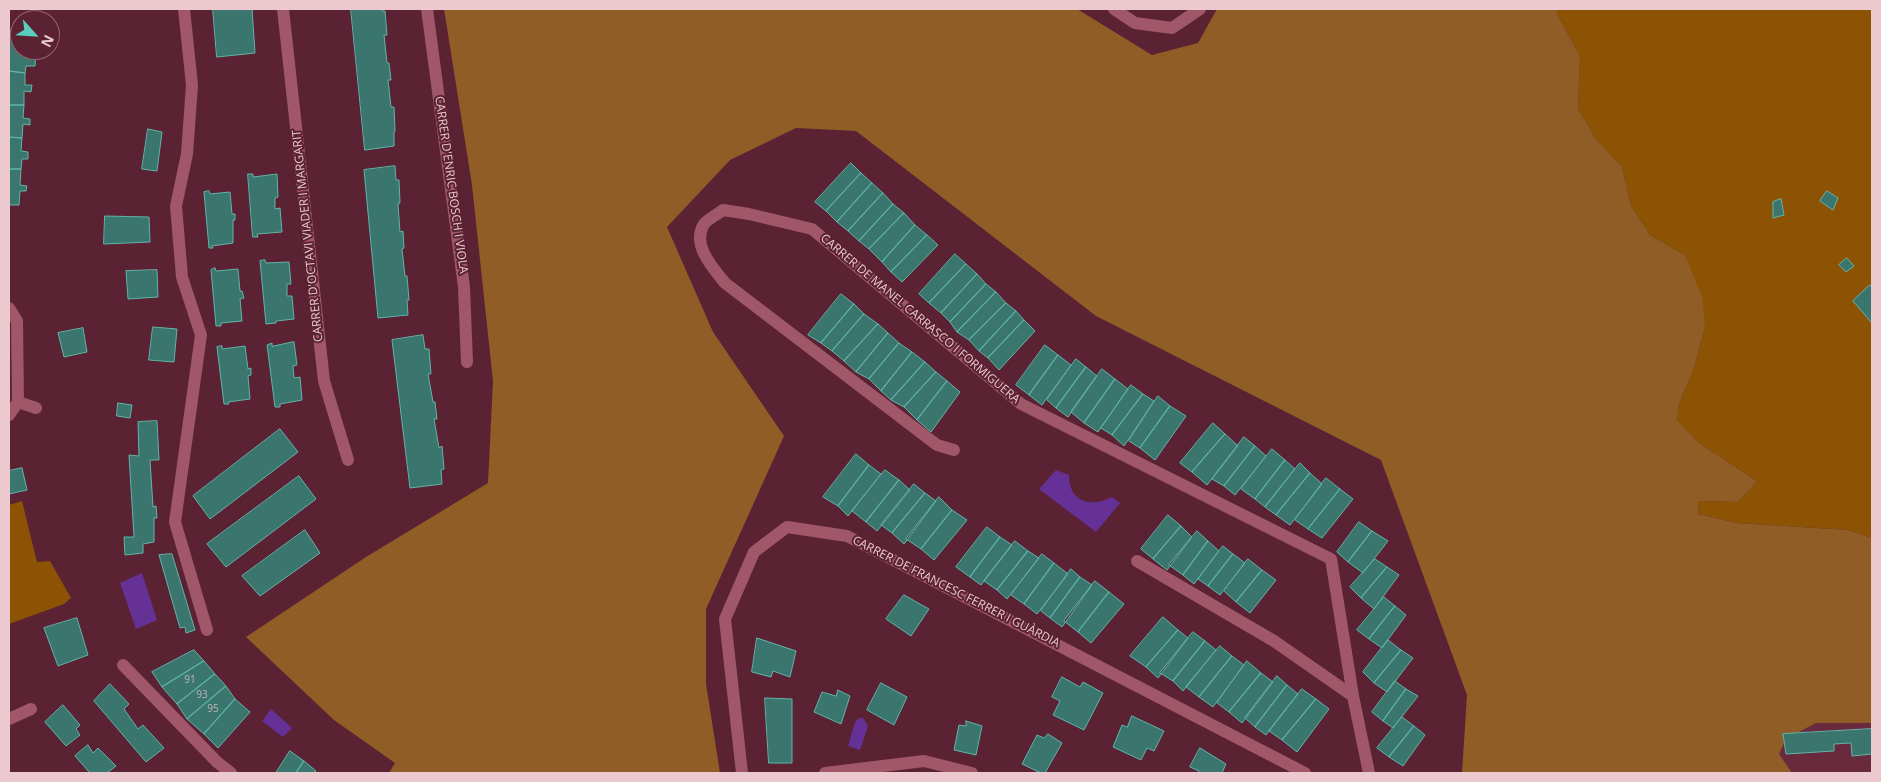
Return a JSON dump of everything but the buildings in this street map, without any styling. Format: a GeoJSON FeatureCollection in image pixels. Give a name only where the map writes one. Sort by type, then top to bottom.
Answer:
{"type":"FeatureCollection","features":[{"type":"Feature","properties":{"kind":"street"},"geometry":{"type":"LineString","coordinates":[[184,9],[192,85],[187,154],[176,206],[182,277],[202,335],[175,522],[208,630]]}},
{"type":"Feature","properties":{"kind":"street","name":"CARRER D'OCTAVI VIADER I MARGARIT"},"geometry":{"type":"LineString","coordinates":[[283,9],[324,381],[348,460]]}},
{"type":"Feature","properties":{"kind":"street","name":"CARRER D'ENRIC BOSCH I VIOLA"},"geometry":{"type":"LineString","coordinates":[[428,9],[464,287],[467,362]]}},
{"type":"Feature","properties":{"kind":"street"},"geometry":{"type":"LineString","coordinates":[[1114,9],[1136,23],[1172,28],[1200,9]]}},
{"type":"Feature","properties":{"kind":"street","name":"CARRER DE MANEL CARRASCO I FORMIGUERA"},"geometry":{"type":"LineString","coordinates":[[954,450],[937,445],[725,282],[706,260],[700,240],[705,224],[724,210],[750,214],[812,229],[1021,404],[1331,559],[1353,696],[1369,773]]}},
{"type":"Feature","properties":{"kind":"street"},"geometry":{"type":"LineString","coordinates":[[9,308],[17,321],[18,402],[9,415]]}},
{"type":"Feature","properties":{"kind":"street"},"geometry":{"type":"LineString","coordinates":[[18,402],[36,408]]}},
{"type":"Feature","properties":{"kind":"street","name":"CARRER DE FRANCESC FERRER I GUÀRDIA"},"geometry":{"type":"LineString","coordinates":[[742,773],[726,619],[754,552],[788,526],[847,536],[1304,773]]}},
{"type":"Feature","properties":{"kind":"street"},"geometry":{"type":"LineString","coordinates":[[1137,560],[1274,641],[1353,696]]}},
{"type":"Feature","properties":{"kind":"street"},"geometry":{"type":"LineString","coordinates":[[123,664],[217,762],[231,773]]}},
{"type":"Feature","properties":{"kind":"street"},"geometry":{"type":"LineString","coordinates":[[9,719],[31,709]]}},
{"type":"Feature","properties":{"kind":"street"},"geometry":{"type":"LineString","coordinates":[[826,773],[924,761],[972,773]]}},
{"type":"Feature","properties":{"kind":"shaded area"},"geometry":{"type":"Polygon","coordinates":[[[444,9],[1077,9],[1152,55],[1198,43],[1217,9],[1557,9],[1557,14],[1580,56],[1578,108],[1596,139],[1622,167],[1631,206],[1650,235],[1685,255],[1702,297],[1705,327],[1694,368],[1679,404],[1677,420],[1699,443],[1757,481],[1738,502],[1699,501],[1698,514],[1737,523],[1848,530],[1872,538],[1872,723],[1816,723],[1786,739],[1779,754],[1792,773],[1462,773],[1467,695],[1381,460],[1096,316],[856,131],[796,128],[730,160],[667,227],[713,332],[784,436],[706,609],[706,684],[720,773],[389,773],[395,763],[334,720],[246,637],[366,557],[488,483],[493,381],[472,185],[444,9]]]}},
{"type":"Feature","properties":{"kind":"shaded area"},"geometry":{"type":"Polygon","coordinates":[[[1557,9],[1872,9],[1872,538],[1848,530],[1737,523],[1698,514],[1699,501],[1738,502],[1757,481],[1699,443],[1677,420],[1679,404],[1694,368],[1705,327],[1685,255],[1650,235],[1631,206],[1622,167],[1596,139],[1578,108],[1580,56],[1557,14],[1557,9]]]}},
{"type":"Feature","properties":{"kind":"shaded area"},"geometry":{"type":"Polygon","coordinates":[[[1056,470],[1069,475],[1073,491],[1082,500],[1096,502],[1112,497],[1120,503],[1096,532],[1039,489],[1056,470]]]}},
{"type":"Feature","properties":{"kind":"shaded area"},"geometry":{"type":"Polygon","coordinates":[[[22,501],[37,562],[50,561],[71,598],[64,604],[9,624],[9,505],[22,501]]]}},
{"type":"Feature","properties":{"kind":"shaded area"},"geometry":{"type":"Polygon","coordinates":[[[142,573],[157,620],[136,629],[120,583],[142,573]]]}},
{"type":"Feature","properties":{"kind":"shaded area"},"geometry":{"type":"Polygon","coordinates":[[[271,709],[292,728],[283,737],[262,721],[271,709]]]}},
{"type":"Feature","properties":{"kind":"shaded area"},"geometry":{"type":"Polygon","coordinates":[[[859,718],[863,718],[868,726],[860,750],[848,746],[855,722],[859,718]]]}},
{"type":"Feature","properties":{"kind":"shaded area"},"geometry":{"type":"Polygon","coordinates":[[[1816,723],[1872,723],[1872,773],[1792,773],[1779,754],[1786,739],[1816,723]]]}}]}
